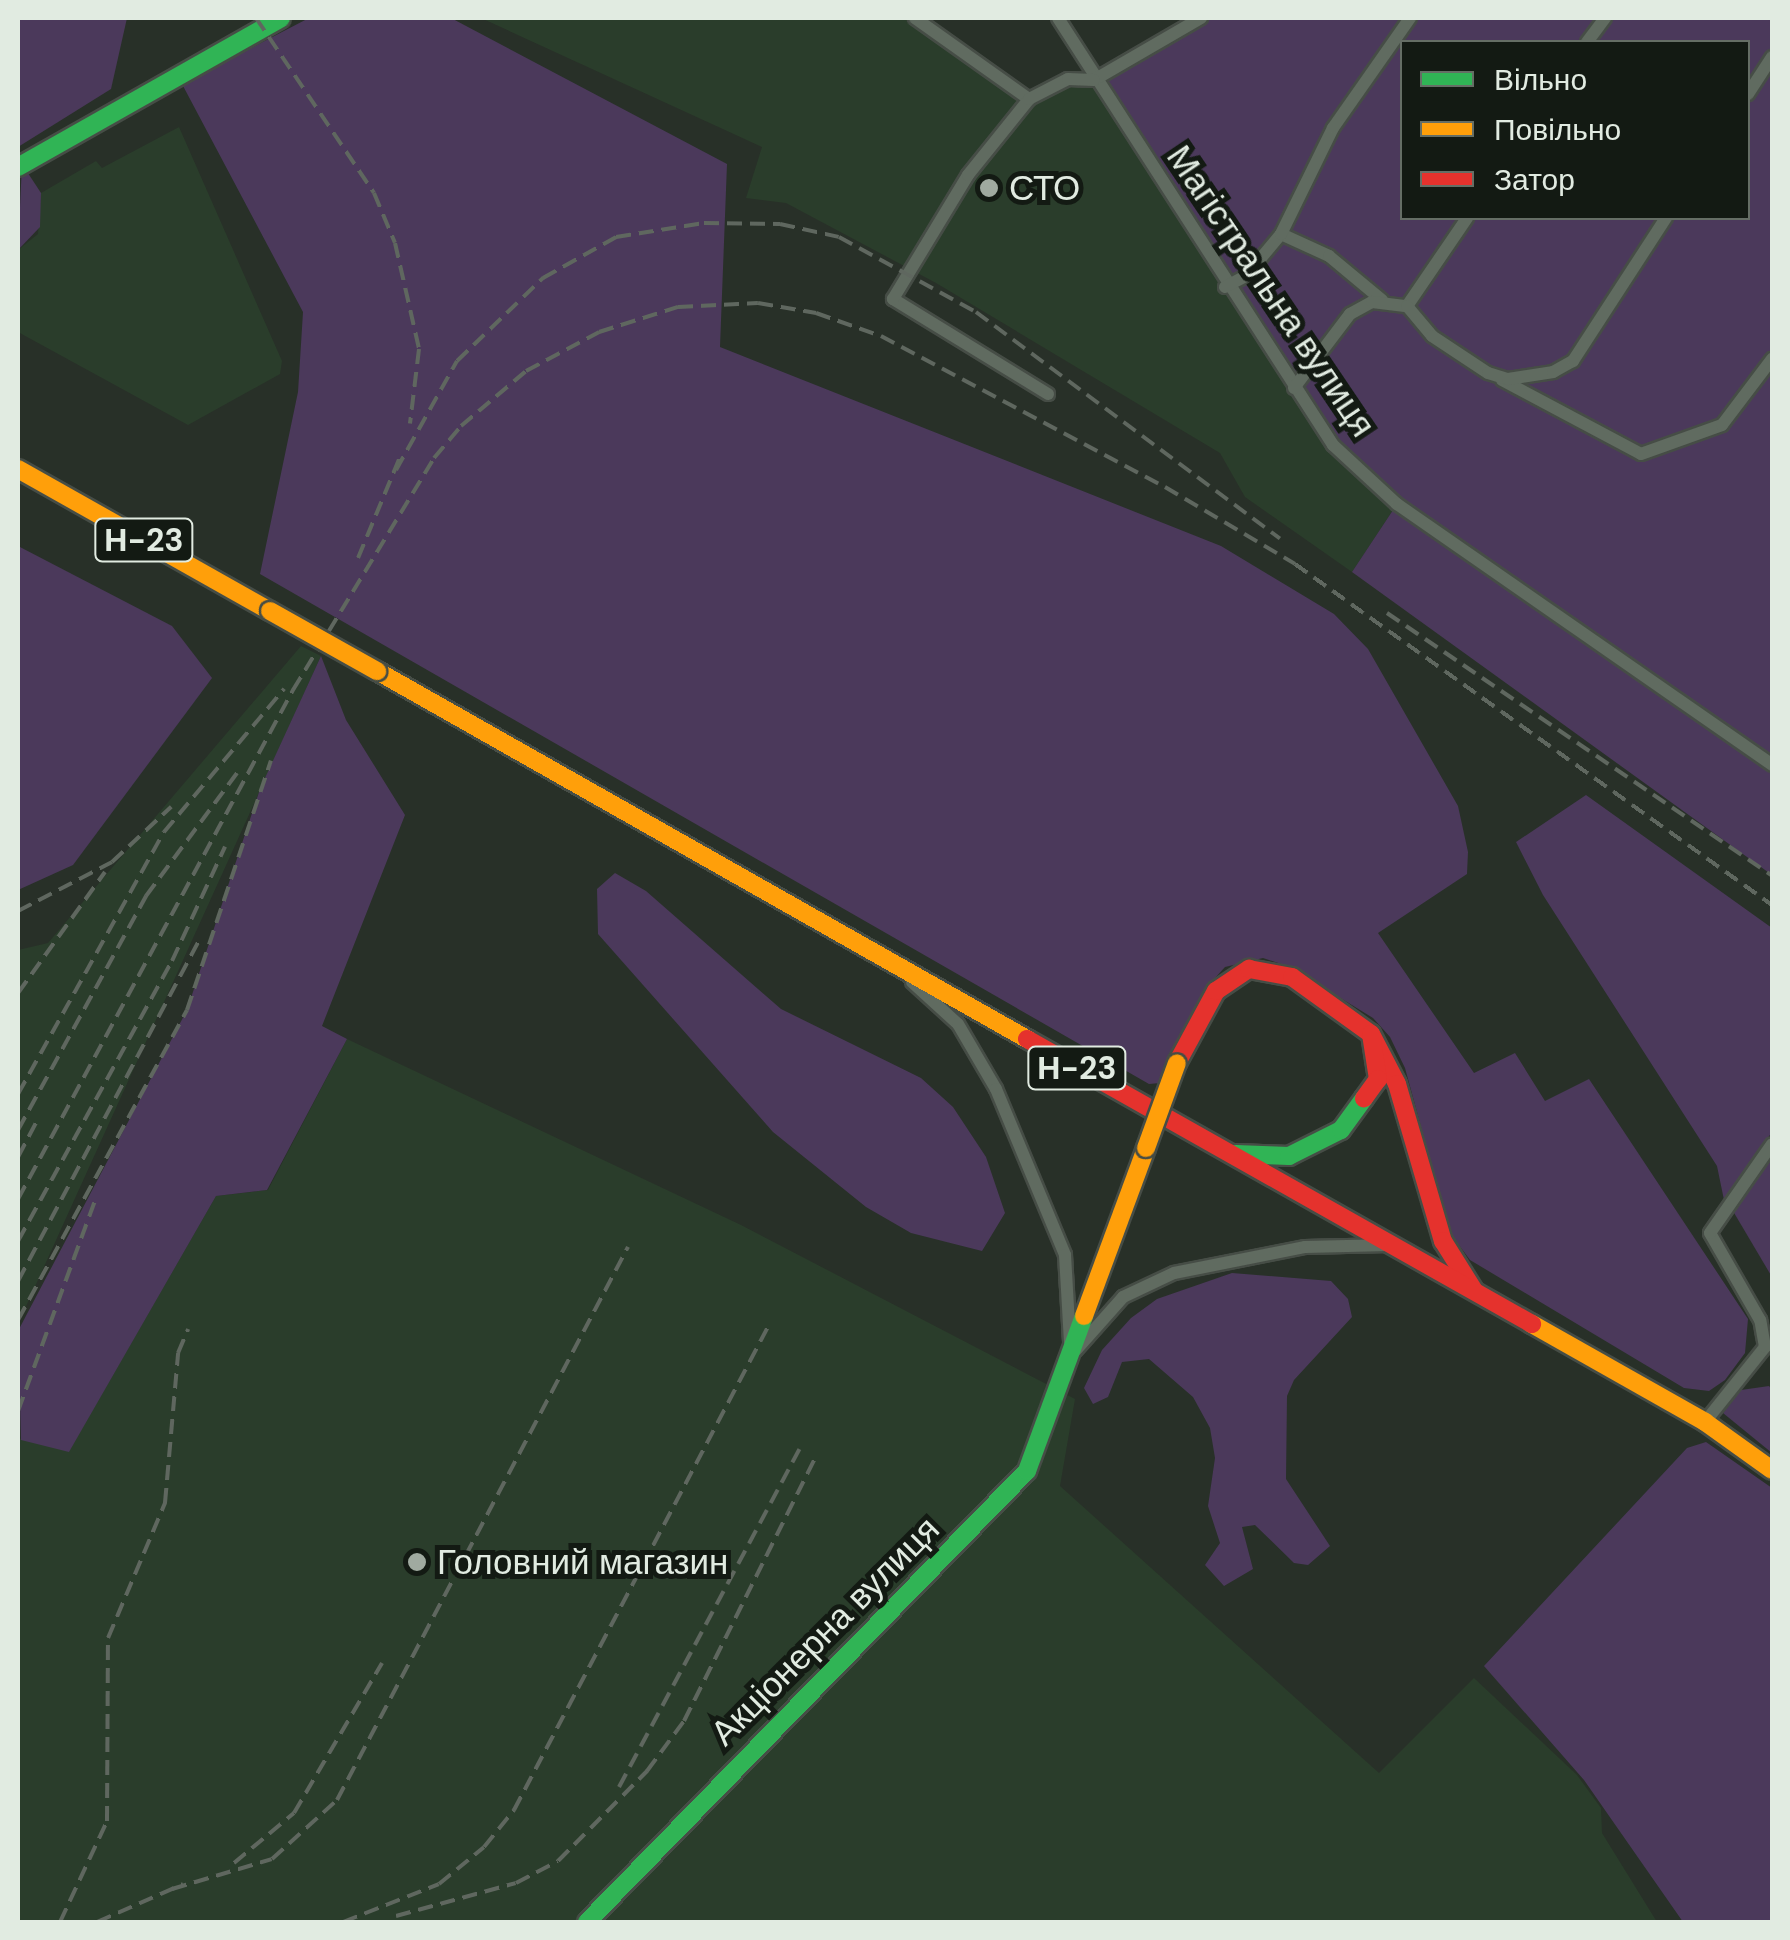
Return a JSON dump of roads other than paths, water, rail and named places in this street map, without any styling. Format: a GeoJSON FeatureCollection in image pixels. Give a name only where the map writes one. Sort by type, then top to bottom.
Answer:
{"type":"FeatureCollection","features":[{"type":"Feature","properties":{"kind":"main road"},"geometry":{"type":"LineString","coordinates":[[18,167],[281,18]]}},
{"type":"Feature","properties":{"kind":"main road","name":"Н-23"},"geometry":{"type":"LineString","coordinates":[[18,469],[1705,1422],[1772,1470]]}},
{"type":"Feature","properties":{"kind":"main road","name":"Акціонерна вулиця"},"geometry":{"type":"LineString","coordinates":[[586,1922],[1013,1487],[1045,1432],[1177,1063],[1216,991],[1243,970],[1292,978],[1372,1034]]}},
{"type":"Feature","properties":{"kind":"main road"},"geometry":{"type":"LineString","coordinates":[[1226,1152],[1289,1156],[1341,1130],[1378,1080],[1372,1034]]}},
{"type":"Feature","properties":{"kind":"main road"},"geometry":{"type":"LineString","coordinates":[[1372,1034],[1397,1084],[1442,1241],[1477,1294]]}},
{"type":"Feature","properties":{"kind":"street"},"geometry":{"type":"LineString","coordinates":[[914,18],[1029,100]]}},
{"type":"Feature","properties":{"kind":"street","name":"Магістральна вулиця"},"geometry":{"type":"LineString","coordinates":[[1058,18],[1225,286],[1333,445],[1398,504],[1772,765]]}},
{"type":"Feature","properties":{"kind":"street"},"geometry":{"type":"LineString","coordinates":[[1048,394],[893,299],[968,174],[1029,100],[1068,79],[1094,80],[1201,18]]}},
{"type":"Feature","properties":{"kind":"street"},"geometry":{"type":"LineString","coordinates":[[1225,286],[1246,276],[1281,234],[1333,128],[1410,18]]}},
{"type":"Feature","properties":{"kind":"street"},"geometry":{"type":"LineString","coordinates":[[1589,40],[1604,18]]}},
{"type":"Feature","properties":{"kind":"street"},"geometry":{"type":"LineString","coordinates":[[1750,91],[1772,57]]}},
{"type":"Feature","properties":{"kind":"street"},"geometry":{"type":"LineString","coordinates":[[1407,306],[1466,220]]}},
{"type":"Feature","properties":{"kind":"street"},"geometry":{"type":"LineString","coordinates":[[1488,373],[1531,377],[1572,361],[1665,220]]}},
{"type":"Feature","properties":{"kind":"street"},"geometry":{"type":"LineString","coordinates":[[1281,234],[1329,256],[1388,303]]}},
{"type":"Feature","properties":{"kind":"street"},"geometry":{"type":"LineString","coordinates":[[1294,388],[1350,314],[1372,302],[1407,306],[1432,336],[1488,373],[1641,454],[1722,424],[1748,398],[1772,359]]}},
{"type":"Feature","properties":{"kind":"street"},"geometry":{"type":"LineString","coordinates":[[882,958],[945,1008],[996,1089],[1064,1255],[1072,1304],[1068,1360]]}},
{"type":"Feature","properties":{"kind":"street"},"geometry":{"type":"LineString","coordinates":[[1705,1422],[1746,1379],[1765,1347],[1760,1320],[1710,1232],[1772,1144]]}},
{"type":"Feature","properties":{"kind":"street"},"geometry":{"type":"LineString","coordinates":[[1068,1360],[1122,1297],[1174,1272],[1306,1247],[1388,1245]]}},
{"type":"Feature","properties":{"kind":"railway"},"geometry":{"type":"LineString","coordinates":[[256,18],[374,193],[395,243],[419,349],[410,423]]}},
{"type":"Feature","properties":{"kind":"railway"},"geometry":{"type":"LineString","coordinates":[[396,470],[457,361],[543,278],[616,237],[704,223],[780,224],[839,237],[976,312],[1280,539]]}},
{"type":"Feature","properties":{"kind":"railway"},"geometry":{"type":"LineString","coordinates":[[18,1199],[293,690],[434,458],[461,426],[526,371],[599,332],[678,307],[758,303],[816,313],[881,336],[1165,487],[1295,564],[1772,905]]}},
{"type":"Feature","properties":{"kind":"railway"},"geometry":{"type":"LineString","coordinates":[[358,558],[400,457]]}},
{"type":"Feature","properties":{"kind":"railway"},"geometry":{"type":"LineString","coordinates":[[1387,613],[1772,876]]}},
{"type":"Feature","properties":{"kind":"railway"},"geometry":{"type":"LineString","coordinates":[[18,1094],[164,832],[284,689]]}},
{"type":"Feature","properties":{"kind":"railway"},"geometry":{"type":"LineString","coordinates":[[18,1320],[187,1010],[271,761]]}},
{"type":"Feature","properties":{"kind":"railway"},"geometry":{"type":"LineString","coordinates":[[18,1130],[146,896],[237,773]]}},
{"type":"Feature","properties":{"kind":"railway"},"geometry":{"type":"LineString","coordinates":[[18,911],[112,862],[171,807]]}},
{"type":"Feature","properties":{"kind":"railway"},"geometry":{"type":"LineString","coordinates":[[18,1241],[172,961],[225,847]]}},
{"type":"Feature","properties":{"kind":"railway"},"geometry":{"type":"LineString","coordinates":[[18,993],[105,872]]}},
{"type":"Feature","properties":{"kind":"railway"},"geometry":{"type":"LineString","coordinates":[[18,1281],[201,937]]}},
{"type":"Feature","properties":{"kind":"railway"},"geometry":{"type":"LineString","coordinates":[[18,1157],[39,1117]]}},
{"type":"Feature","properties":{"kind":"railway"},"geometry":{"type":"LineString","coordinates":[[18,1411],[96,1198]]}},
{"type":"Feature","properties":{"kind":"railway"},"geometry":{"type":"LineString","coordinates":[[172,1889],[272,1859],[337,1800],[628,1247]]}},
{"type":"Feature","properties":{"kind":"railway"},"geometry":{"type":"LineString","coordinates":[[343,1922],[439,1884],[484,1847],[514,1810],[769,1325]]}},
{"type":"Feature","properties":{"kind":"railway"},"geometry":{"type":"LineString","coordinates":[[60,1922],[107,1821],[108,1638],[165,1503],[178,1353],[188,1329]]}},
{"type":"Feature","properties":{"kind":"railway"},"geometry":{"type":"LineString","coordinates":[[619,1787],[801,1446]]}},
{"type":"Feature","properties":{"kind":"railway"},"geometry":{"type":"LineString","coordinates":[[396,1916],[516,1883],[558,1861],[647,1771],[684,1721],[817,1454]]}},
{"type":"Feature","properties":{"kind":"railway"},"geometry":{"type":"LineString","coordinates":[[234,1863],[294,1813],[382,1663]]}},
{"type":"Feature","properties":{"kind":"railway"},"geometry":{"type":"LineString","coordinates":[[97,1922],[183,1884]]}},
{"type":"Feature","properties":{"kind":"place","name":"СТО"},"geometry":{"type":"Point","coordinates":[989,188]}},
{"type":"Feature","properties":{"kind":"place","name":"Головний магазин"},"geometry":{"type":"Point","coordinates":[417,1562]}}]}
